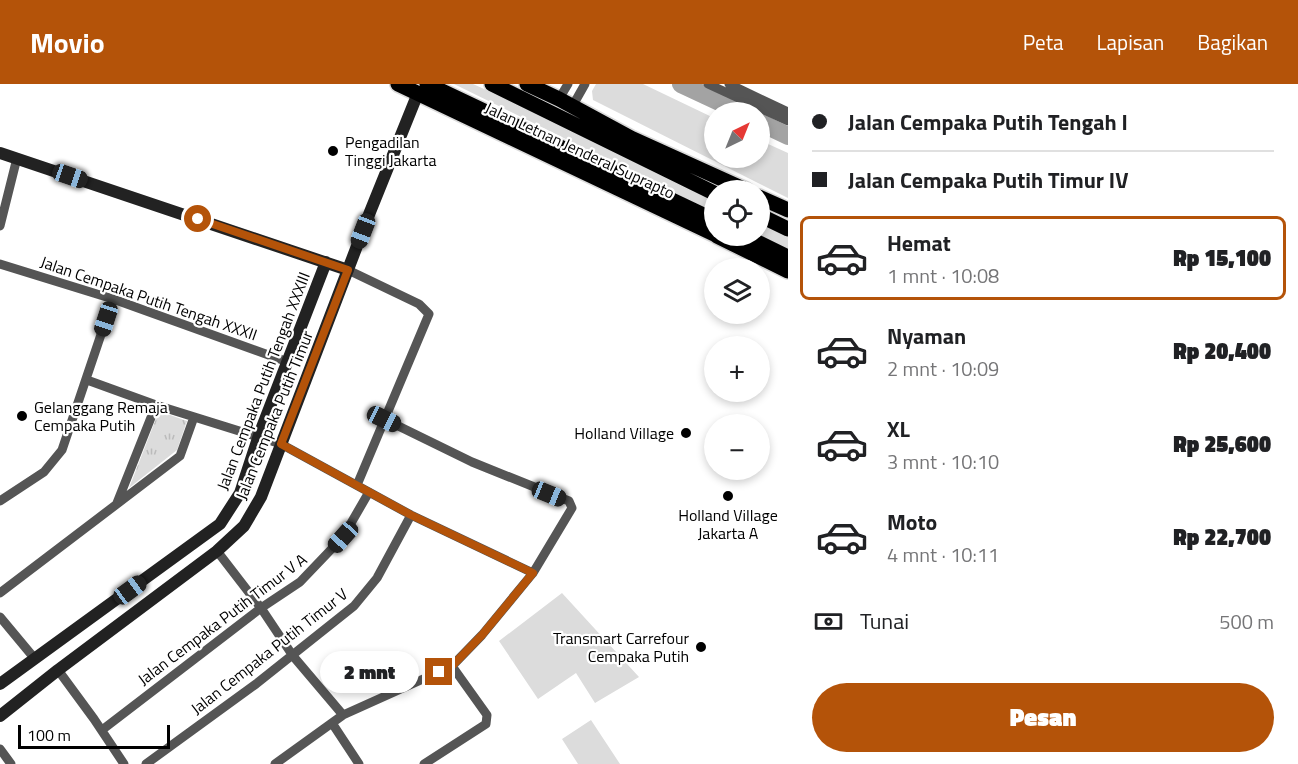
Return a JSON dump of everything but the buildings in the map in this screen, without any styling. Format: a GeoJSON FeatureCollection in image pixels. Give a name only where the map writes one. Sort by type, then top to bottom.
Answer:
{"type":"FeatureCollection","features":[{"type":"Feature","properties":{"kind":"main road","name":"Jalan Letnan Jenderal Suprapto"},"geometry":{"type":"LineString","coordinates":[[398,84],[422,89],[563,148],[704,215]]}},
{"type":"Feature","properties":{"kind":"main road","name":"Jalan Letnan Jenderal Suprapto"},"geometry":{"type":"LineString","coordinates":[[492,84],[704,188]]}},
{"type":"Feature","properties":{"kind":"main road","name":"Jalan Letnan Jenderal Suprapto"},"geometry":{"type":"LineString","coordinates":[[527,84],[631,138],[724,180]]}},
{"type":"Feature","properties":{"kind":"main road","name":"Jalan Letnan Jenderal Suprapto"},"geometry":{"type":"LineString","coordinates":[[422,89],[576,169],[704,229]]}},
{"type":"Feature","properties":{"kind":"main road"},"geometry":{"type":"LineString","coordinates":[[563,148],[576,169]]}},
{"type":"Feature","properties":{"kind":"main road"},"geometry":{"type":"LineString","coordinates":[[770,202],[788,210]]}},
{"type":"Feature","properties":{"kind":"main road"},"geometry":{"type":"LineString","coordinates":[[770,220],[788,229]]}},
{"type":"Feature","properties":{"kind":"main road","name":"Jalan Letnan Jenderal Suprapto"},"geometry":{"type":"LineString","coordinates":[[738,246],[788,271]]}},
{"type":"Feature","properties":{"kind":"main road"},"geometry":{"type":"LineString","coordinates":[[765,246],[788,257]]}},
{"type":"Feature","properties":{"kind":"street"},"geometry":{"type":"LineString","coordinates":[[565,103],[568,84]]}},
{"type":"Feature","properties":{"kind":"street"},"geometry":{"type":"LineString","coordinates":[[565,103],[585,84]]}},
{"type":"Feature","properties":{"kind":"street"},"geometry":{"type":"LineString","coordinates":[[708,84],[726,86],[788,112]]}},
{"type":"Feature","properties":{"kind":"street"},"geometry":{"type":"LineString","coordinates":[[726,86],[788,122]]}},
{"type":"Feature","properties":{"kind":"street","name":"Jalan Cempaka Putih Timur"},"geometry":{"type":"LineString","coordinates":[[0,716],[217,551],[244,525],[261,497],[338,266],[422,89]]}},
{"type":"Feature","properties":{"kind":"street"},"geometry":{"type":"LineString","coordinates":[[0,153],[338,266],[419,304],[429,314],[357,485]]}},
{"type":"Feature","properties":{"kind":"street"},"geometry":{"type":"LineString","coordinates":[[0,226],[17,159]]}},
{"type":"Feature","properties":{"kind":"street","name":"Jalan Cempaka Putih Tengah XXXII"},"geometry":{"type":"LineString","coordinates":[[0,264],[113,299],[288,362]]}},
{"type":"Feature","properties":{"kind":"street","name":"Jalan Cempaka Putih Tengah XXXIII"},"geometry":{"type":"LineString","coordinates":[[0,684],[220,524],[240,493],[288,362],[338,266]]}},
{"type":"Feature","properties":{"kind":"street"},"geometry":{"type":"LineString","coordinates":[[0,501],[44,472],[55,461],[67,439],[113,299]]}},
{"type":"Feature","properties":{"kind":"street"},"geometry":{"type":"LineString","coordinates":[[87,380],[156,405],[279,443],[411,515],[533,573]]}},
{"type":"Feature","properties":{"kind":"street"},"geometry":{"type":"LineString","coordinates":[[117,503],[156,405]]}},
{"type":"Feature","properties":{"kind":"street"},"geometry":{"type":"LineString","coordinates":[[0,593],[180,456],[195,417]]}},
{"type":"Feature","properties":{"kind":"street"},"geometry":{"type":"LineString","coordinates":[[275,764],[343,715],[452,666],[482,635],[533,573],[572,508],[569,501],[472,462],[384,419]]}},
{"type":"Feature","properties":{"kind":"street","name":"Jalan Cempaka Putih Timur V A"},"geometry":{"type":"LineString","coordinates":[[102,730],[261,608],[300,582],[343,537],[369,492]]}},
{"type":"Feature","properties":{"kind":"street","name":"Jalan Cempaka Putih Timur V"},"geometry":{"type":"LineString","coordinates":[[146,764],[293,656],[354,606],[385,566],[411,515]]}},
{"type":"Feature","properties":{"kind":"street"},"geometry":{"type":"LineString","coordinates":[[217,551],[261,608],[293,656],[343,715]]}},
{"type":"Feature","properties":{"kind":"street"},"geometry":{"type":"LineString","coordinates":[[0,617],[35,659]]}},
{"type":"Feature","properties":{"kind":"street"},"geometry":{"type":"LineString","coordinates":[[424,764],[486,724],[487,715],[452,666]]}},
{"type":"Feature","properties":{"kind":"street"},"geometry":{"type":"LineString","coordinates":[[58,670],[124,764]]}},
{"type":"Feature","properties":{"kind":"street"},"geometry":{"type":"LineString","coordinates":[[332,723],[359,764]]}},
{"type":"Feature","properties":{"kind":"street"},"geometry":{"type":"LineString","coordinates":[[0,749],[11,764]]}},
{"type":"Feature","properties":{"kind":"green space"},"geometry":{"type":"Polygon","coordinates":[[[454,84],[473,84],[504,98],[704,197],[704,207],[454,84]]]}},
{"type":"Feature","properties":{"kind":"green space"},"geometry":{"type":"Polygon","coordinates":[[[596,84],[643,84],[704,113],[704,156],[593,100],[592,91],[596,84]]]}},
{"type":"Feature","properties":{"kind":"green space"},"geometry":{"type":"Polygon","coordinates":[[[770,145],[788,153],[788,198],[770,189],[770,180],[752,180],[728,168],[770,168],[770,145]]]}},
{"type":"Feature","properties":{"kind":"green space"},"geometry":{"type":"Polygon","coordinates":[[[770,229],[788,238],[788,248],[770,239],[770,229]]]}},
{"type":"Feature","properties":{"kind":"green space"},"geometry":{"type":"Polygon","coordinates":[[[159,411],[187,421],[177,450],[129,488],[159,411]]]}},
{"type":"Feature","properties":{"kind":"green space"},"geometry":{"type":"Polygon","coordinates":[[[562,593],[639,677],[595,703],[576,673],[538,699],[499,641],[562,593]]]}},
{"type":"Feature","properties":{"kind":"green space"},"geometry":{"type":"Polygon","coordinates":[[[591,720],[620,764],[578,764],[562,739],[591,720]]]}},
{"type":"Feature","properties":{"kind":"waterway"},"geometry":{"type":"LineString","coordinates":[[681,84],[720,102]]}},
{"type":"Feature","properties":{"kind":"waterway"},"geometry":{"type":"LineString","coordinates":[[770,127],[788,136]]}},
{"type":"Feature","properties":{"kind":"place","name":"Pengadilan Tinggi Jakarta"},"geometry":{"type":"Point","coordinates":[333,151]}},
{"type":"Feature","properties":{"kind":"place","name":"Gelanggang Remaja Cempaka Putih"},"geometry":{"type":"Point","coordinates":[22,416]}},
{"type":"Feature","properties":{"kind":"place","name":"Holland Village"},"geometry":{"type":"Point","coordinates":[686,433]}},
{"type":"Feature","properties":{"kind":"place","name":"Holland Village Jakarta A"},"geometry":{"type":"Point","coordinates":[728,496]}},
{"type":"Feature","properties":{"kind":"place","name":"Transmart Carrefour Cempaka Putih"},"geometry":{"type":"Point","coordinates":[701,647]}},
{"type":"Feature","properties":{"kind":"route"},"geometry":{"type":"LineString","coordinates":[[198,219],[348,270],[281,444],[411,515],[533,573],[482,635],[452,666],[439,672]]}}]}
